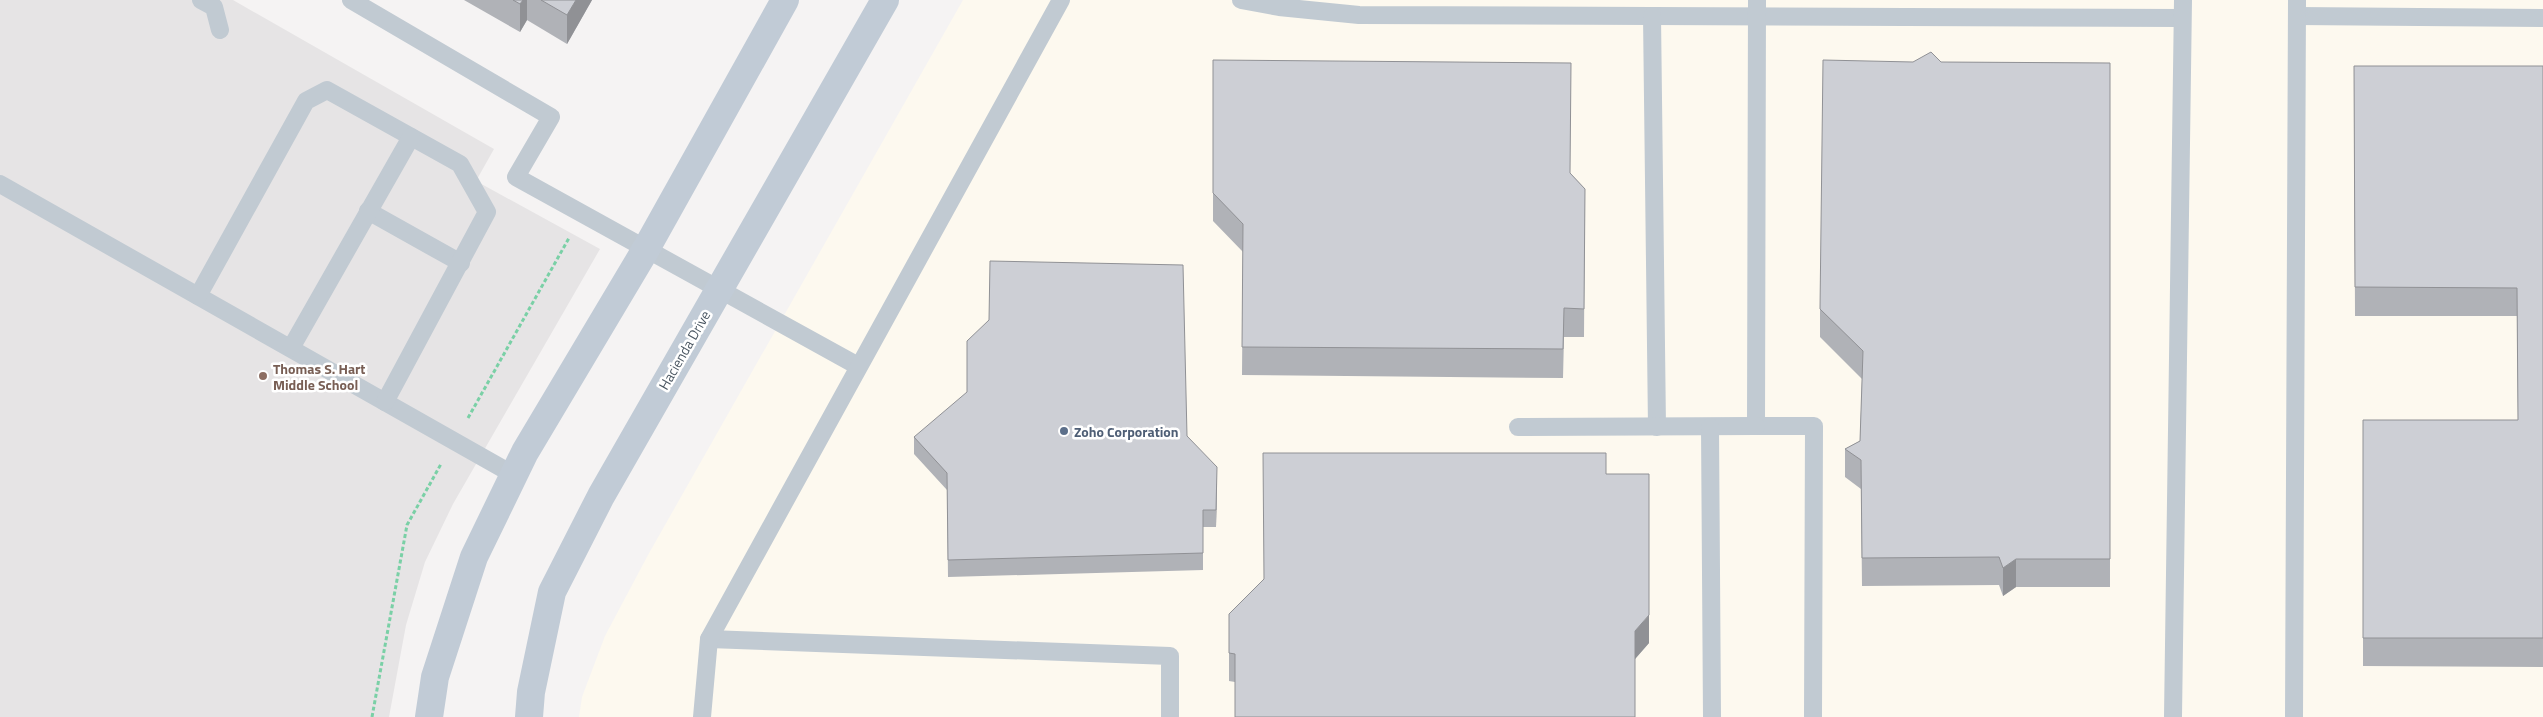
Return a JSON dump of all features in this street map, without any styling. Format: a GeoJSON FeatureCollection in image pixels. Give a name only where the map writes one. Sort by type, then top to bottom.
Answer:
{"type":"FeatureCollection","features":[{"type":"Feature","properties":{"kind":"main road"},"geometry":{"type":"LineString","coordinates":[[429,717],[435,677],[474,557],[525,452],[646,248],[785,0]]}},
{"type":"Feature","properties":{"kind":"main road","name":"Hacienda Drive"},"geometry":{"type":"LineString","coordinates":[[529,717],[531,692],[552,592],[601,496],[885,0]]}},
{"type":"Feature","properties":{"kind":"lane"},"geometry":{"type":"LineString","coordinates":[[201,0],[214,7],[220,30]]}},
{"type":"Feature","properties":{"kind":"lane"},"geometry":{"type":"LineString","coordinates":[[351,0],[551,117],[516,177],[858,366]]}},
{"type":"Feature","properties":{"kind":"lane"},"geometry":{"type":"LineString","coordinates":[[702,717],[709,639],[1060,0]]}},
{"type":"Feature","properties":{"kind":"lane"},"geometry":{"type":"LineString","coordinates":[[1241,0],[1279,7],[1652,16],[1757,8],[2182,18]]}},
{"type":"Feature","properties":{"kind":"lane"},"geometry":{"type":"LineString","coordinates":[[2173,717],[2183,0]]}},
{"type":"Feature","properties":{"kind":"lane"},"geometry":{"type":"LineString","coordinates":[[1756,426],[1757,8]]}},
{"type":"Feature","properties":{"kind":"lane"},"geometry":{"type":"LineString","coordinates":[[2294,717],[2297,8],[2543,18]]}},
{"type":"Feature","properties":{"kind":"lane"},"geometry":{"type":"LineString","coordinates":[[1652,16],[1656,426]]}},
{"type":"Feature","properties":{"kind":"lane"},"geometry":{"type":"LineString","coordinates":[[198,296],[306,101],[327,90],[411,136],[460,164],[487,212],[385,402]]}},
{"type":"Feature","properties":{"kind":"lane"},"geometry":{"type":"LineString","coordinates":[[290,348],[411,136]]}},
{"type":"Feature","properties":{"kind":"lane"},"geometry":{"type":"LineString","coordinates":[[0,184],[514,475]]}},
{"type":"Feature","properties":{"kind":"lane"},"geometry":{"type":"LineString","coordinates":[[368,211],[461,263]]}},
{"type":"Feature","properties":{"kind":"lane"},"geometry":{"type":"LineString","coordinates":[[1710,426],[1712,717]]}},
{"type":"Feature","properties":{"kind":"lane"},"geometry":{"type":"LineString","coordinates":[[1518,427],[1814,426],[1813,717]]}},
{"type":"Feature","properties":{"kind":"lane"},"geometry":{"type":"LineString","coordinates":[[709,639],[1170,656],[1170,717]]}},
{"type":"Feature","properties":{"kind":"shaded area","name":"Thomas S. Hart Middle School"},"geometry":{"type":"Polygon","coordinates":[[[0,0],[233,0],[494,149],[476,181],[600,249],[453,504],[425,562],[406,625],[389,717],[0,717],[0,0]]]}},
{"type":"Feature","properties":{"kind":"shaded area"},"geometry":{"type":"Polygon","coordinates":[[[963,0],[2543,0],[2543,717],[579,717],[582,697],[605,636],[648,555],[963,0]]]}},
{"type":"Feature","properties":{"kind":"building"},"geometry":{"type":"Polygon","coordinates":[[[513,0],[523,0],[520,4],[513,0]]]}},
{"type":"Feature","properties":{"kind":"building"},"geometry":{"type":"Polygon","coordinates":[[[541,0],[576,0],[567,15],[541,0]]]}},
{"type":"Feature","properties":{"kind":"building"},"geometry":{"type":"Polygon","coordinates":[[[1931,52],[1941,62],[2110,63],[2110,559],[2016,559],[2003,568],[1999,557],[1862,558],[1861,460],[1845,449],[1860,441],[1863,351],[1820,309],[1823,60],[1913,62],[1931,52]]]}},
{"type":"Feature","properties":{"kind":"building"},"geometry":{"type":"Polygon","coordinates":[[[1213,60],[1571,63],[1570,173],[1585,189],[1584,309],[1564,308],[1563,349],[1242,347],[1243,224],[1213,193],[1213,60]]]}},
{"type":"Feature","properties":{"kind":"building"},"geometry":{"type":"Polygon","coordinates":[[[2354,66],[2543,66],[2543,638],[2363,638],[2363,420],[2518,420],[2517,288],[2355,287],[2354,66]]]}},
{"type":"Feature","properties":{"kind":"building","name":"Zoho Corporation"},"geometry":{"type":"Polygon","coordinates":[[[990,261],[1183,265],[1187,436],[1217,467],[1216,510],[1203,510],[1203,553],[948,560],[947,473],[914,437],[967,392],[967,341],[989,320],[990,261]]]}},
{"type":"Feature","properties":{"kind":"building"},"geometry":{"type":"Polygon","coordinates":[[[1263,453],[1606,453],[1606,474],[1649,474],[1649,615],[1635,631],[1635,717],[1235,717],[1235,654],[1229,653],[1229,614],[1264,579],[1263,453]]]}},
{"type":"Feature","properties":{"kind":"place","name":"Thomas S. Hart Middle School"},"geometry":{"type":"Point","coordinates":[263,376]}},
{"type":"Feature","properties":{"kind":"place","name":"Zoho Corporation"},"geometry":{"type":"Point","coordinates":[1064,431]}}]}
